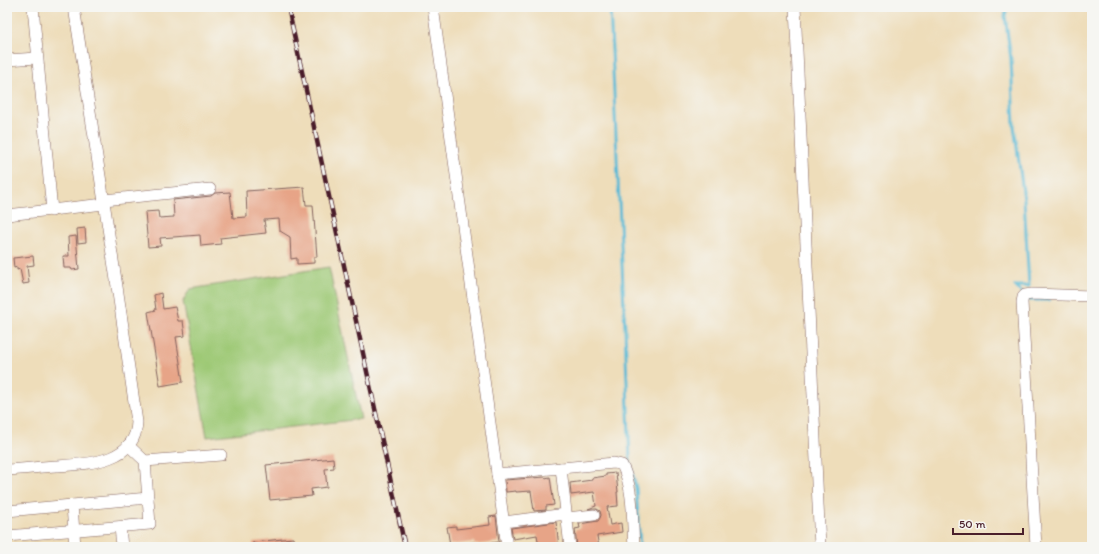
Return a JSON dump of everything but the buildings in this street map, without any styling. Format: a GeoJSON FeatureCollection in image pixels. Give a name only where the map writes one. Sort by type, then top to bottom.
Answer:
{"type":"FeatureCollection","features":[{"type":"Feature","properties":{"kind":"street"},"geometry":{"type":"LineString","coordinates":[[33,7],[52,210]]}},
{"type":"Feature","properties":{"kind":"street"},"geometry":{"type":"LineString","coordinates":[[7,470],[92,462],[107,459],[128,446],[134,437],[136,430],[118,293],[74,7]]}},
{"type":"Feature","properties":{"kind":"street"},"geometry":{"type":"LineString","coordinates":[[432,7],[507,547]]}},
{"type":"Feature","properties":{"kind":"street"},"geometry":{"type":"LineString","coordinates":[[795,7],[820,547]]}},
{"type":"Feature","properties":{"kind":"street"},"geometry":{"type":"LineString","coordinates":[[7,60],[38,58]]}},
{"type":"Feature","properties":{"kind":"street"},"geometry":{"type":"LineString","coordinates":[[7,215],[210,189]]}},
{"type":"Feature","properties":{"kind":"street"},"geometry":{"type":"LineString","coordinates":[[1036,547],[1023,297],[1025,295],[1032,294],[1092,296]]}},
{"type":"Feature","properties":{"kind":"street"},"geometry":{"type":"LineString","coordinates":[[7,536],[150,524],[145,461],[128,446]]}},
{"type":"Feature","properties":{"kind":"street"},"geometry":{"type":"LineString","coordinates":[[145,461],[221,455]]}},
{"type":"Feature","properties":{"kind":"street"},"geometry":{"type":"LineString","coordinates":[[497,474],[614,463],[622,465],[627,475],[632,505],[634,547]]}},
{"type":"Feature","properties":{"kind":"street"},"geometry":{"type":"LineString","coordinates":[[561,468],[570,547]]}},
{"type":"Feature","properties":{"kind":"street"},"geometry":{"type":"LineString","coordinates":[[7,511],[148,498]]}},
{"type":"Feature","properties":{"kind":"street"},"geometry":{"type":"LineString","coordinates":[[72,505],[75,547]]}},
{"type":"Feature","properties":{"kind":"street"},"geometry":{"type":"LineString","coordinates":[[504,522],[594,515]]}},
{"type":"Feature","properties":{"kind":"street"},"geometry":{"type":"LineString","coordinates":[[120,527],[122,547]]}},
{"type":"Feature","properties":{"kind":"green space"},"geometry":{"type":"Polygon","coordinates":[[[329,267],[361,419],[207,437],[183,301],[190,289],[329,267]]]}},
{"type":"Feature","properties":{"kind":"waterway"},"geometry":{"type":"LineString","coordinates":[[610,7],[630,463],[636,488],[640,547]]}},
{"type":"Feature","properties":{"kind":"waterway"},"geometry":{"type":"LineString","coordinates":[[1007,7],[1005,16],[1011,59],[1014,126],[1024,199],[1029,286],[1015,286],[1023,294]]}},
{"type":"Feature","properties":{"kind":"waterway"},"geometry":{"type":"LineString","coordinates":[[1027,298],[1029,300],[1049,300]]}},
{"type":"Feature","properties":{"kind":"railway"},"geometry":{"type":"LineString","coordinates":[[288,7],[405,547]]}}]}
